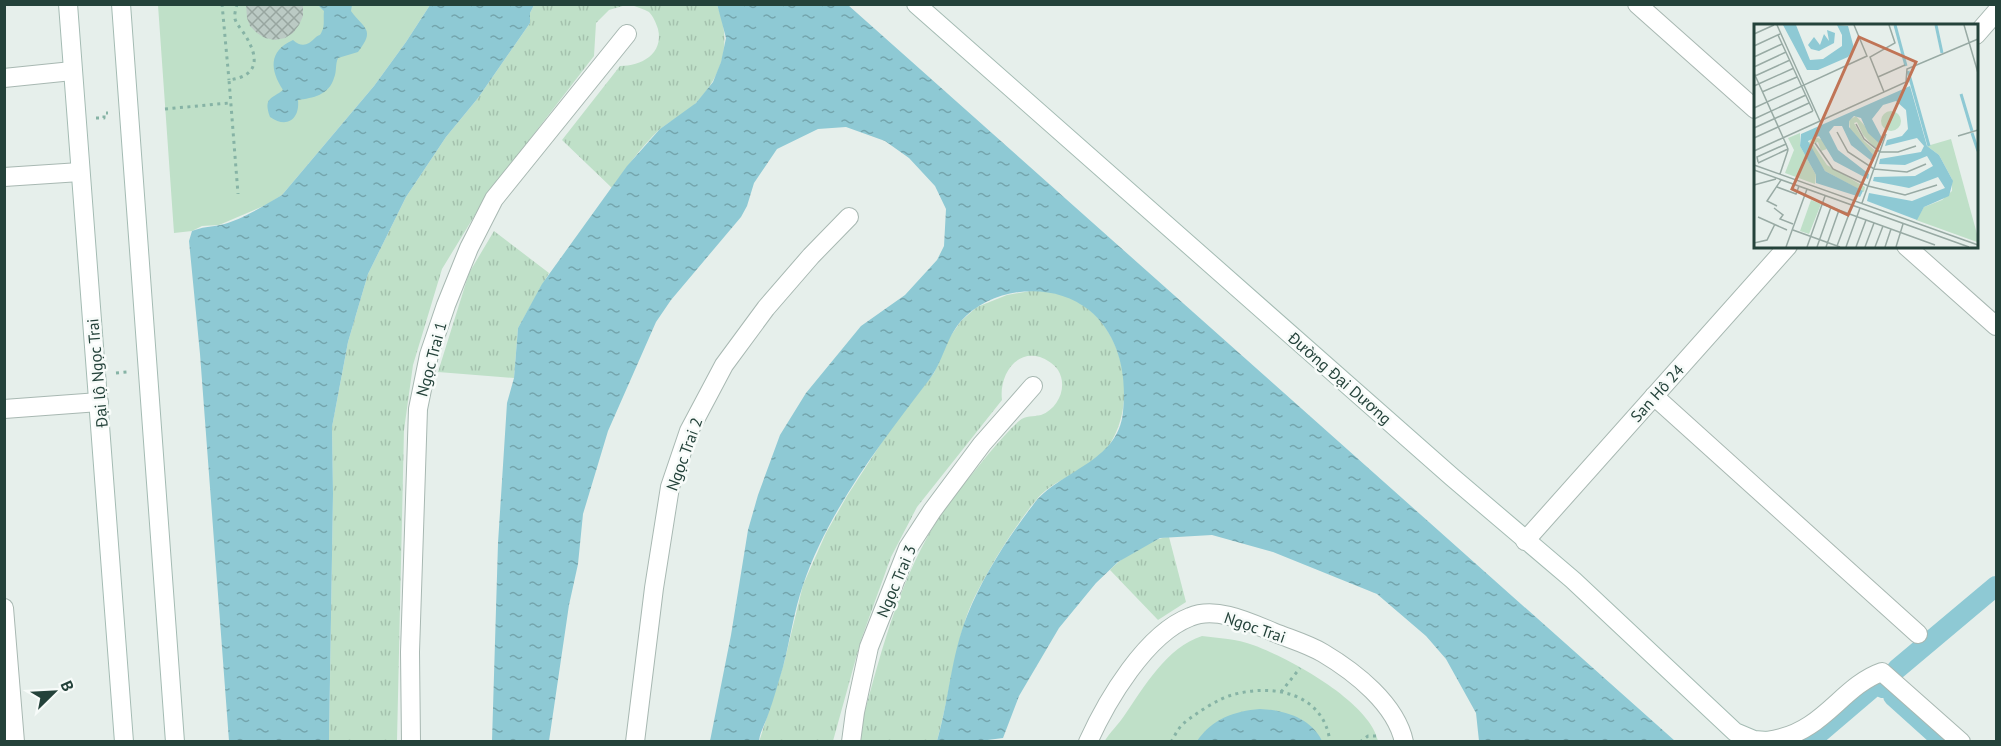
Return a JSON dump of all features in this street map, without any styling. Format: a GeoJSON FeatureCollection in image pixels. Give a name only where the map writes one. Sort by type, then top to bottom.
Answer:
{"type":"FeatureCollection","features":[{"type":"Feature","properties":{"kind":"street","name":"Đại lộ Ngọc Trai"},"geometry":{"type":"LineString","coordinates":[[68,4],[124,741]]}},
{"type":"Feature","properties":{"kind":"street"},"geometry":{"type":"LineString","coordinates":[[121,4],[175,741]]}},
{"type":"Feature","properties":{"kind":"street","name":"Đường Đại Dương"},"geometry":{"type":"LineString","coordinates":[[916,4],[1525,541],[1573,580],[1735,732],[1754,740],[1767,741]]}},
{"type":"Feature","properties":{"kind":"street"},"geometry":{"type":"LineString","coordinates":[[1637,4],[1754,108]]}},
{"type":"Feature","properties":{"kind":"street"},"geometry":{"type":"LineString","coordinates":[[1977,35],[1996,12]]}},
{"type":"Feature","properties":{"kind":"street","name":"Ngọc Trai 1"},"geometry":{"type":"LineString","coordinates":[[411,741],[410,652],[418,409],[429,355],[446,305],[494,199],[627,34]]}},
{"type":"Feature","properties":{"kind":"street"},"geometry":{"type":"LineString","coordinates":[[4,78],[72,71]]}},
{"type":"Feature","properties":{"kind":"street"},"geometry":{"type":"LineString","coordinates":[[4,177],[80,172]]}},
{"type":"Feature","properties":{"kind":"street","name":"Ngọc Trai 2"},"geometry":{"type":"LineString","coordinates":[[635,741],[654,588],[670,487],[689,431],[724,365],[766,308],[849,217]]}},
{"type":"Feature","properties":{"kind":"street","name":"San Hô 24"},"geometry":{"type":"LineString","coordinates":[[1525,541],[1786,248]]}},
{"type":"Feature","properties":{"kind":"street"},"geometry":{"type":"LineString","coordinates":[[1908,248],[1996,326]]}},
{"type":"Feature","properties":{"kind":"street","name":"Ngọc Trai 3"},"geometry":{"type":"LineString","coordinates":[[851,741],[869,647],[908,548],[981,444],[1033,386]]}},
{"type":"Feature","properties":{"kind":"street"},"geometry":{"type":"LineString","coordinates":[[1654,396],[1728,472],[1836,569],[1918,634]]}},
{"type":"Feature","properties":{"kind":"street"},"geometry":{"type":"LineString","coordinates":[[4,409],[99,402]]}},
{"type":"Feature","properties":{"kind":"street"},"geometry":{"type":"LineString","coordinates":[[4,608],[15,741]]}},
{"type":"Feature","properties":{"kind":"street","name":"Ngọc Trai"},"geometry":{"type":"LineString","coordinates":[[1088,741],[1096,723],[1132,666],[1149,646],[1190,617],[1204,614],[1226,616],[1248,622],[1323,653],[1378,695],[1395,717],[1404,741]]}},
{"type":"Feature","properties":{"kind":"street"},"geometry":{"type":"LineString","coordinates":[[1767,741],[1776,740],[1810,725],[1868,677],[1881,672],[1961,741]]}},
{"type":"Feature","properties":{"kind":"path"},"geometry":{"type":"LineString","coordinates":[[222,4],[238,194]]}},
{"type":"Feature","properties":{"kind":"path"},"geometry":{"type":"LineString","coordinates":[[229,80],[249,74],[253,70],[254,62],[249,42],[235,18],[237,4]]}},
{"type":"Feature","properties":{"kind":"path"},"geometry":{"type":"LineString","coordinates":[[165,109],[229,103]]}},
{"type":"Feature","properties":{"kind":"path"},"geometry":{"type":"LineString","coordinates":[[96,118],[104,118],[104,113],[108,113]]}},
{"type":"Feature","properties":{"kind":"path"},"geometry":{"type":"LineString","coordinates":[[116,372],[127,372]]}},
{"type":"Feature","properties":{"kind":"path"},"geometry":{"type":"LineString","coordinates":[[1281,692],[1300,668]]}},
{"type":"Feature","properties":{"kind":"path"},"geometry":{"type":"LineString","coordinates":[[1171,741],[1183,723],[1230,695],[1270,690],[1311,703],[1329,730],[1330,741]]}},
{"type":"Feature","properties":{"kind":"path"},"geometry":{"type":"LineString","coordinates":[[1360,741],[1368,736],[1377,736]]}},
{"type":"Feature","properties":{"kind":"green space"},"geometry":{"type":"Polygon","coordinates":[[[158,5],[430,5],[374,86],[282,195],[266,205],[219,225],[202,226],[192,231],[174,233],[158,5]]]}},
{"type":"Feature","properties":{"kind":"green space"},"geometry":{"type":"Polygon","coordinates":[[[534,5],[626,5],[609,10],[596,23],[594,56],[489,192],[442,269],[413,365],[404,430],[397,741],[329,742],[332,427],[348,342],[368,274],[406,197],[446,137],[478,98],[530,23],[530,13],[534,5]]]}},
{"type":"Feature","properties":{"kind":"green space"},"geometry":{"type":"Polygon","coordinates":[[[631,5],[717,5],[724,31],[723,57],[706,92],[692,107],[652,137],[612,188],[562,140],[620,66],[643,61],[654,52],[658,45],[658,29],[652,16],[649,12],[631,5]]]}},
{"type":"Feature","properties":{"kind":"green space"},"geometry":{"type":"Polygon","coordinates":[[[494,231],[549,273],[518,328],[514,378],[438,372],[469,273],[494,231]]]}},
{"type":"Feature","properties":{"kind":"green space"},"geometry":{"type":"Polygon","coordinates":[[[1036,290],[1071,298],[1089,309],[1104,325],[1121,364],[1124,386],[1123,408],[1118,428],[1108,447],[1086,466],[1039,496],[996,558],[971,604],[961,633],[937,741],[857,741],[896,608],[909,575],[941,514],[1012,428],[1022,419],[1047,412],[1060,396],[1062,383],[1058,370],[1050,362],[1040,357],[1023,358],[1010,367],[1003,383],[1002,400],[917,507],[891,557],[861,640],[833,741],[759,742],[784,663],[803,585],[826,533],[847,496],[891,428],[934,373],[947,341],[961,321],[977,307],[1007,295],[1036,290]]]}},
{"type":"Feature","properties":{"kind":"green space"},"geometry":{"type":"Polygon","coordinates":[[[1169,537],[1186,602],[1158,620],[1110,570],[1137,549],[1169,537]]]}},
{"type":"Feature","properties":{"kind":"green space"},"geometry":{"type":"Polygon","coordinates":[[[1202,636],[1253,645],[1306,671],[1326,683],[1360,711],[1372,726],[1378,741],[1104,742],[1167,658],[1189,641],[1202,636]]]}},
{"type":"Feature","properties":{"kind":"water"},"geometry":{"type":"Polygon","coordinates":[[[717,4],[848,5],[1675,741],[1479,741],[1476,713],[1446,659],[1426,636],[1377,594],[1273,552],[1212,535],[1160,538],[1118,562],[1096,583],[1059,628],[1019,696],[1003,738],[972,742],[937,741],[962,631],[973,601],[988,572],[1014,531],[1044,493],[1099,455],[1110,443],[1119,429],[1123,412],[1124,384],[1119,356],[1108,331],[1099,320],[1089,310],[1058,295],[1024,292],[1006,294],[989,300],[974,309],[961,321],[934,373],[875,453],[842,503],[814,557],[803,585],[783,667],[759,741],[710,741],[731,635],[748,530],[780,435],[806,393],[861,326],[905,295],[937,260],[944,246],[946,209],[935,186],[909,158],[885,141],[846,127],[818,129],[777,149],[754,183],[741,217],[671,300],[656,322],[608,431],[583,514],[578,564],[569,605],[549,741],[492,741],[498,543],[507,403],[514,378],[518,328],[542,284],[627,166],[660,129],[696,103],[713,82],[721,62],[726,38],[717,4]]]}},
{"type":"Feature","properties":{"kind":"water"},"geometry":{"type":"Polygon","coordinates":[[[318,5],[352,5],[351,11],[364,26],[366,38],[358,52],[338,58],[332,84],[324,92],[315,97],[298,100],[297,112],[291,120],[282,122],[276,120],[270,117],[268,110],[270,99],[283,90],[274,68],[275,55],[285,44],[293,40],[305,45],[321,34],[324,11],[318,5]]]}},
{"type":"Feature","properties":{"kind":"water"},"geometry":{"type":"Polygon","coordinates":[[[430,5],[534,5],[530,13],[530,23],[478,98],[446,137],[406,197],[368,274],[348,342],[332,427],[329,741],[229,741],[200,354],[189,241],[192,231],[236,220],[282,195],[374,86],[430,5]]]}},
{"type":"Feature","properties":{"kind":"water"},"geometry":{"type":"Polygon","coordinates":[[[1260,709],[1278,711],[1304,721],[1311,726],[1322,741],[1197,741],[1210,727],[1224,718],[1260,709]]]}},
{"type":"Feature","properties":{"kind":"building"},"geometry":{"type":"Polygon","coordinates":[[[246,4],[303,4],[303,16],[293,33],[285,38],[275,40],[265,38],[250,26],[246,4]]]}},
{"type":"Feature","properties":{"kind":"waterway"},"geometry":{"type":"LineString","coordinates":[[1897,669],[1996,586]]}},
{"type":"Feature","properties":{"kind":"waterway"},"geometry":{"type":"LineString","coordinates":[[1809,742],[1876,685],[1883,688]]}},
{"type":"Feature","properties":{"kind":"waterway"},"geometry":{"type":"LineString","coordinates":[[1893,696],[1944,742]]}}]}
